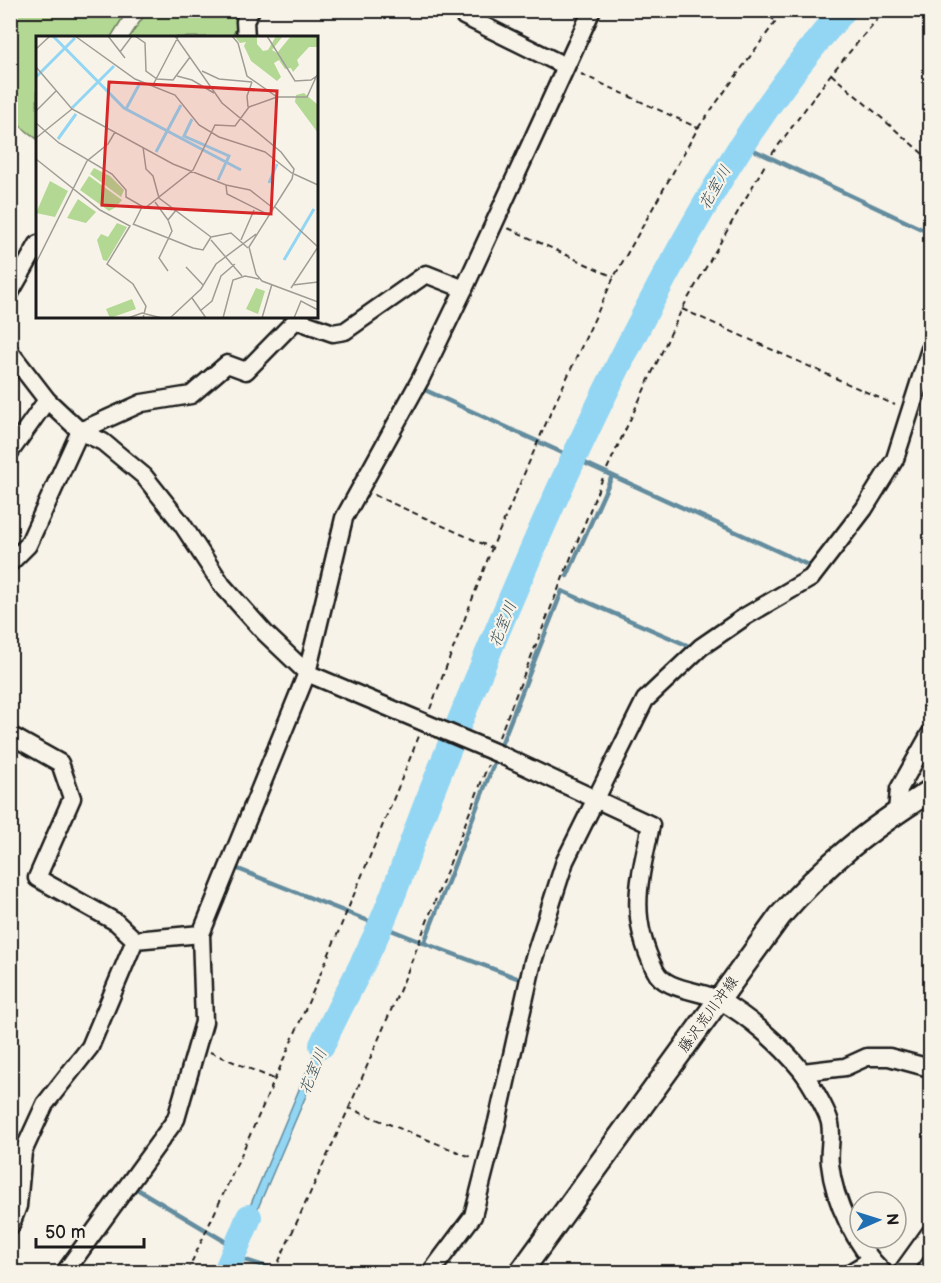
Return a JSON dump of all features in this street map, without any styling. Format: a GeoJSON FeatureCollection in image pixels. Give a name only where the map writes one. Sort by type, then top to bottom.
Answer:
{"type":"FeatureCollection","features":[{"type":"Feature","properties":{"kind":"main road","name":"藤沢荒川沖線"},"geometry":{"type":"LineString","coordinates":[[521,1272],[780,916],[802,891],[855,841],[930,791]]}},
{"type":"Feature","properties":{"kind":"street"},"geometry":{"type":"LineString","coordinates":[[246,36],[245,21],[251,10]]}},
{"type":"Feature","properties":{"kind":"street"},"geometry":{"type":"LineString","coordinates":[[459,10],[464,16],[565,66]]}},
{"type":"Feature","properties":{"kind":"street"},"geometry":{"type":"LineString","coordinates":[[65,1272],[176,1119],[204,1022],[201,934],[307,673],[344,518],[420,380],[464,290],[592,10]]}},
{"type":"Feature","properties":{"kind":"street"},"geometry":{"type":"LineString","coordinates":[[10,293],[36,248]]}},
{"type":"Feature","properties":{"kind":"street"},"geometry":{"type":"LineString","coordinates":[[10,563],[28,545],[80,431],[142,403],[191,395],[226,364],[246,371],[296,320],[333,333],[345,331],[426,274],[464,290]]}},
{"type":"Feature","properties":{"kind":"street"},"geometry":{"type":"LineString","coordinates":[[431,1272],[473,1216],[532,961],[565,861],[645,700],[701,647],[746,616],[811,579],[864,509],[895,459],[930,349]]}},
{"type":"Feature","properties":{"kind":"street"},"geometry":{"type":"LineString","coordinates":[[10,352],[47,400],[80,431],[103,442],[144,476],[182,524],[222,585],[265,633],[307,673],[499,754],[595,801],[651,825],[637,889],[639,930],[656,974],[666,982],[719,999],[764,1033],[803,1072],[830,1122],[830,1164],[841,1207],[871,1260],[883,1272]]}},
{"type":"Feature","properties":{"kind":"street"},"geometry":{"type":"LineString","coordinates":[[10,452],[47,400]]}},
{"type":"Feature","properties":{"kind":"street"},"geometry":{"type":"LineString","coordinates":[[897,812],[899,789],[930,734]]}},
{"type":"Feature","properties":{"kind":"street"},"geometry":{"type":"LineString","coordinates":[[10,735],[60,763],[72,798],[37,878],[116,922],[135,940],[201,934]]}},
{"type":"Feature","properties":{"kind":"street"},"geometry":{"type":"LineString","coordinates":[[10,1227],[18,1206],[17,1150],[45,1104],[90,1047],[135,940]]}},
{"type":"Feature","properties":{"kind":"street"},"geometry":{"type":"LineString","coordinates":[[803,1072],[845,1067],[867,1057],[890,1057],[930,1068]]}},
{"type":"Feature","properties":{"kind":"street"},"geometry":{"type":"LineString","coordinates":[[902,1272],[930,1233]]}},
{"type":"Feature","properties":{"kind":"street"},"geometry":{"type":"LineString","coordinates":[[851,1272],[871,1260]]}},
{"type":"Feature","properties":{"kind":"path"},"geometry":{"type":"LineString","coordinates":[[763,10],[775,21]]}},
{"type":"Feature","properties":{"kind":"path"},"geometry":{"type":"LineString","coordinates":[[187,1272],[211,1225],[345,919],[492,548],[535,448],[614,277],[698,128],[784,10]]}},
{"type":"Feature","properties":{"kind":"path"},"geometry":{"type":"LineString","coordinates":[[772,154],[831,74],[885,10]]}},
{"type":"Feature","properties":{"kind":"path"},"geometry":{"type":"LineString","coordinates":[[565,66],[698,128]]}},
{"type":"Feature","properties":{"kind":"path"},"geometry":{"type":"LineString","coordinates":[[831,74],[930,160]]}},
{"type":"Feature","properties":{"kind":"path"},"geometry":{"type":"LineString","coordinates":[[607,469],[682,309],[766,163]]}},
{"type":"Feature","properties":{"kind":"path"},"geometry":{"type":"LineString","coordinates":[[495,222],[614,277]]}},
{"type":"Feature","properties":{"kind":"path"},"geometry":{"type":"LineString","coordinates":[[682,309],[910,411]]}},
{"type":"Feature","properties":{"kind":"path"},"geometry":{"type":"LineString","coordinates":[[274,1272],[350,1107],[411,963],[489,761],[499,754],[499,737],[604,475]]}},
{"type":"Feature","properties":{"kind":"path"},"geometry":{"type":"LineString","coordinates":[[360,489],[492,548]]}},
{"type":"Feature","properties":{"kind":"path"},"geometry":{"type":"LineString","coordinates":[[196,1046],[275,1080]]}},
{"type":"Feature","properties":{"kind":"path"},"geometry":{"type":"LineString","coordinates":[[350,1107],[487,1163]]}},
{"type":"Feature","properties":{"kind":"green space"},"geometry":{"type":"Polygon","coordinates":[[[10,11],[127,11],[112,36],[36,36],[36,138],[11,119],[10,11]]]}},
{"type":"Feature","properties":{"kind":"green space"},"geometry":{"type":"Polygon","coordinates":[[[147,11],[244,11],[232,36],[130,36],[147,11]]]}},
{"type":"Feature","properties":{"kind":"water"},"geometry":{"type":"Polygon","coordinates":[[[332,1011],[340,1016],[240,1250],[232,1249],[332,1011]]]}},
{"type":"Feature","properties":{"kind":"waterway","name":"花室川"},"geometry":{"type":"LineString","coordinates":[[322,1045],[381,924],[510,600],[569,469],[632,339],[685,240],[746,138],[792,73],[844,10]]}},
{"type":"Feature","properties":{"kind":"waterway"},"geometry":{"type":"LineString","coordinates":[[741,144],[930,233]]}},
{"type":"Feature","properties":{"kind":"waterway"},"geometry":{"type":"LineString","coordinates":[[425,390],[808,565]]}},
{"type":"Feature","properties":{"kind":"waterway"},"geometry":{"type":"LineString","coordinates":[[567,576],[612,476]]}},
{"type":"Feature","properties":{"kind":"waterway"},"geometry":{"type":"LineString","coordinates":[[499,750],[562,591],[689,646]]}},
{"type":"Feature","properties":{"kind":"waterway"},"geometry":{"type":"LineString","coordinates":[[238,869],[424,943],[496,758]]}},
{"type":"Feature","properties":{"kind":"waterway"},"geometry":{"type":"LineString","coordinates":[[424,943],[517,978]]}},
{"type":"Feature","properties":{"kind":"waterway"},"geometry":{"type":"LineString","coordinates":[[137,1189],[236,1248]]}},
{"type":"Feature","properties":{"kind":"waterway","name":"花室川"},"geometry":{"type":"LineString","coordinates":[[226,1272],[249,1217]]}},
{"type":"Feature","properties":{"kind":"waterway"},"geometry":{"type":"LineString","coordinates":[[233,1256],[282,1272]]}}]}
